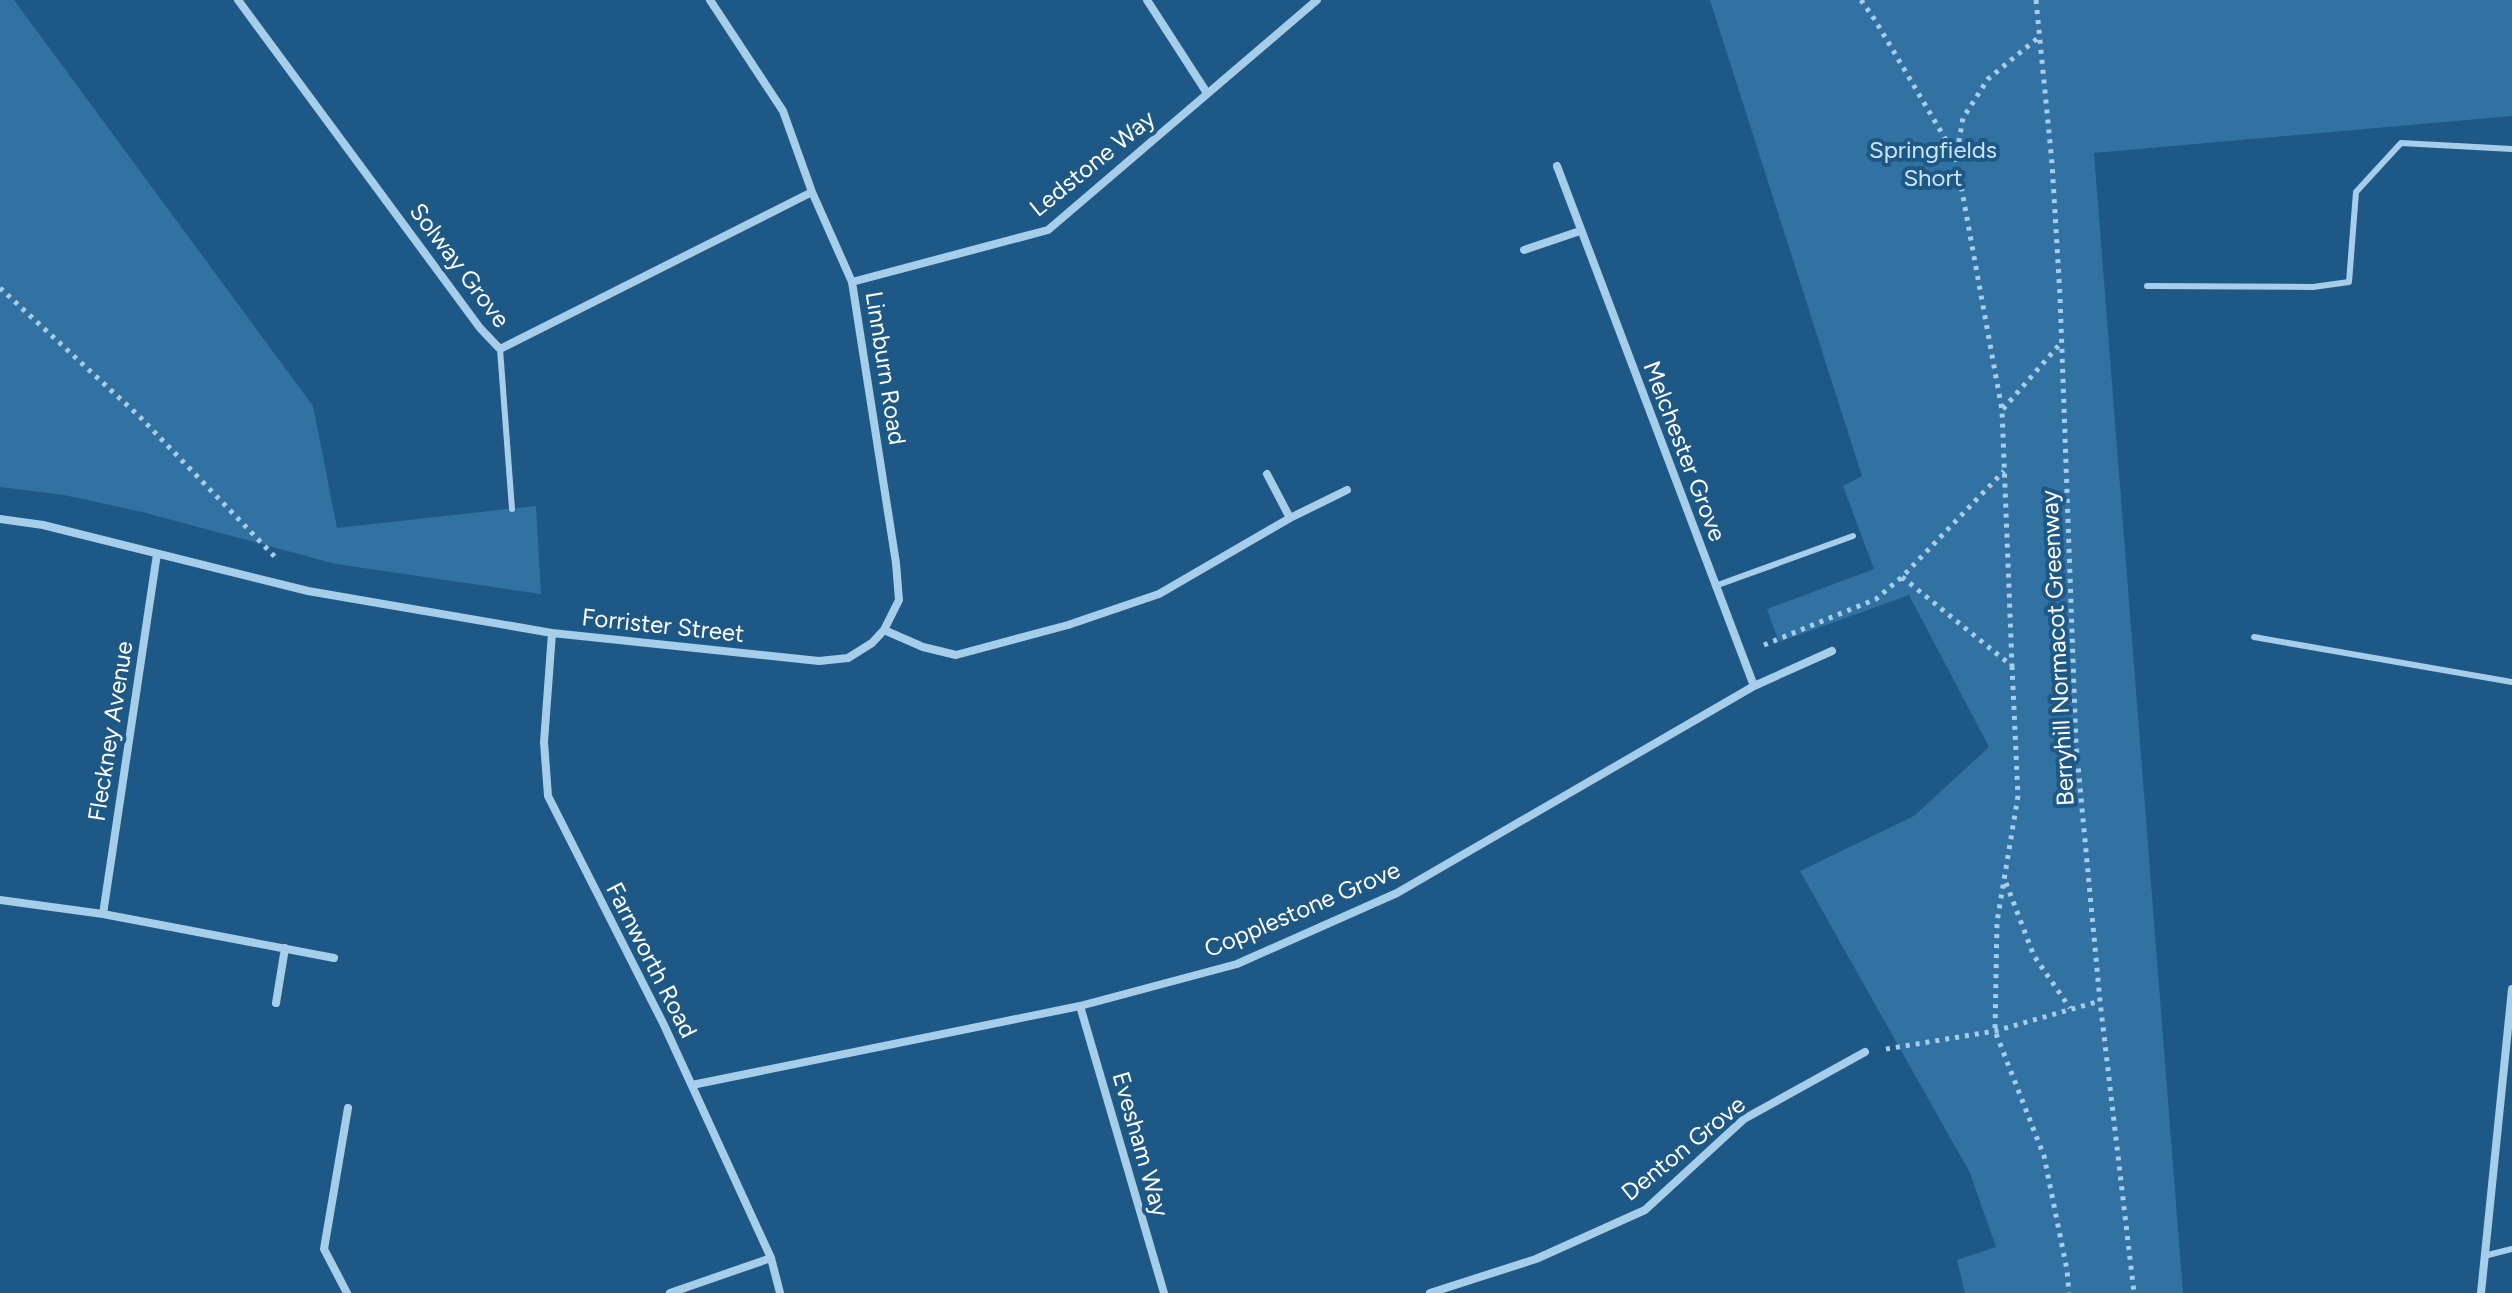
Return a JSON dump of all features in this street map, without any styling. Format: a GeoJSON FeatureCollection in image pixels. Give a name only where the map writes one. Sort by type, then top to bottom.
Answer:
{"type":"FeatureCollection","features":[{"type":"Feature","properties":{"kind":"street","name":"Solway Grove"},"geometry":{"type":"LineString","coordinates":[[238,0],[480,328],[500,349],[812,192]]}},
{"type":"Feature","properties":{"kind":"street","name":"Linnburn Road"},"geometry":{"type":"LineString","coordinates":[[710,0],[783,111],[812,192],[852,282],[896,563],[899,600],[884,630]]}},
{"type":"Feature","properties":{"kind":"street"},"geometry":{"type":"LineString","coordinates":[[1147,0],[1207,93]]}},
{"type":"Feature","properties":{"kind":"street","name":"Ledstone Way"},"geometry":{"type":"LineString","coordinates":[[852,282],[1048,230],[1317,0]]}},
{"type":"Feature","properties":{"kind":"street","name":"Melchester Grove"},"geometry":{"type":"LineString","coordinates":[[1557,166],[1754,686]]}},
{"type":"Feature","properties":{"kind":"street"},"geometry":{"type":"LineString","coordinates":[[1524,250],[1580,231]]}},
{"type":"Feature","properties":{"kind":"street"},"geometry":{"type":"LineString","coordinates":[[1267,474],[1290,518]]}},
{"type":"Feature","properties":{"kind":"street"},"geometry":{"type":"LineString","coordinates":[[884,630],[923,647],[956,655],[1000,645],[1159,594],[1290,518],[1347,490]]}},
{"type":"Feature","properties":{"kind":"street","name":"Forrister Street"},"geometry":{"type":"LineString","coordinates":[[0,519],[43,525],[308,591],[552,633],[819,661],[848,658],[872,643],[884,630]]}},
{"type":"Feature","properties":{"kind":"street","name":"Fleckney Avenue"},"geometry":{"type":"LineString","coordinates":[[103,914],[157,554]]}},
{"type":"Feature","properties":{"kind":"street","name":"Farnworth Road"},"geometry":{"type":"LineString","coordinates":[[552,633],[544,742],[548,796],[664,1025],[771,1258],[780,1293]]}},
{"type":"Feature","properties":{"kind":"street","name":"Copplestone Grove"},"geometry":{"type":"LineString","coordinates":[[692,1085],[1080,1006],[1237,964],[1397,893],[1754,686],[1832,651]]}},
{"type":"Feature","properties":{"kind":"street"},"geometry":{"type":"LineString","coordinates":[[0,900],[103,914],[334,958]]}},
{"type":"Feature","properties":{"kind":"street"},"geometry":{"type":"LineString","coordinates":[[276,1003],[285,948]]}},
{"type":"Feature","properties":{"kind":"street"},"geometry":{"type":"LineString","coordinates":[[2481,1293],[2512,989]]}},
{"type":"Feature","properties":{"kind":"street","name":"Evesham Way"},"geometry":{"type":"LineString","coordinates":[[1080,1006],[1164,1293]]}},
{"type":"Feature","properties":{"kind":"street","name":"Denton Grove"},"geometry":{"type":"LineString","coordinates":[[1430,1293],[1536,1259],[1645,1210],[1744,1119],[1865,1052]]}},
{"type":"Feature","properties":{"kind":"street"},"geometry":{"type":"LineString","coordinates":[[347,1293],[324,1249],[348,1108]]}},
{"type":"Feature","properties":{"kind":"street"},"geometry":{"type":"LineString","coordinates":[[670,1293],[771,1258]]}},
{"type":"Feature","properties":{"kind":"lane"},"geometry":{"type":"LineString","coordinates":[[2147,286],[2313,287],[2349,282],[2356,192],[2401,143],[2512,149]]}},
{"type":"Feature","properties":{"kind":"lane"},"geometry":{"type":"LineString","coordinates":[[500,349],[512,509]]}},
{"type":"Feature","properties":{"kind":"lane"},"geometry":{"type":"LineString","coordinates":[[1715,586],[1853,536]]}},
{"type":"Feature","properties":{"kind":"lane"},"geometry":{"type":"LineString","coordinates":[[2254,637],[2512,682]]}},
{"type":"Feature","properties":{"kind":"lane"},"geometry":{"type":"LineString","coordinates":[[2484,1256],[2512,1249]]}},
{"type":"Feature","properties":{"kind":"path"},"geometry":{"type":"LineString","coordinates":[[1861,0],[1956,158],[2002,410],[2018,796],[1997,922],[1995,1031],[2044,1156],[2069,1293]]}},
{"type":"Feature","properties":{"kind":"path","name":"Berryhill Normacot Greenway"},"geometry":{"type":"LineString","coordinates":[[2036,0],[2052,163],[2076,744],[2100,1001],[2134,1293]]}},
{"type":"Feature","properties":{"kind":"path"},"geometry":{"type":"LineString","coordinates":[[1956,158],[1963,118],[1988,79],[2039,37]]}},
{"type":"Feature","properties":{"kind":"path"},"geometry":{"type":"LineString","coordinates":[[0,288],[140,417],[308,591]]}},
{"type":"Feature","properties":{"kind":"path"},"geometry":{"type":"LineString","coordinates":[[2002,410],[2061,343]]}},
{"type":"Feature","properties":{"kind":"path"},"geometry":{"type":"LineString","coordinates":[[1740,655],[1876,599],[1902,577],[2005,471]]}},
{"type":"Feature","properties":{"kind":"path"},"geometry":{"type":"LineString","coordinates":[[1902,577],[2012,666]]}},
{"type":"Feature","properties":{"kind":"path"},"geometry":{"type":"LineString","coordinates":[[2005,882],[2034,956],[2071,1009]]}},
{"type":"Feature","properties":{"kind":"path"},"geometry":{"type":"LineString","coordinates":[[1865,1052],[1995,1031],[2100,1001]]}},
{"type":"Feature","properties":{"kind":"green space"},"geometry":{"type":"Polygon","coordinates":[[[0,0],[14,0],[313,406],[337,528],[536,506],[541,594],[336,564],[142,512],[64,495],[0,487],[0,0]]]}},
{"type":"Feature","properties":{"kind":"green space","name":"Springfields Short"},"geometry":{"type":"Polygon","coordinates":[[[1710,0],[2512,0],[2512,116],[2094,153],[2183,1293],[1965,1293],[1957,1260],[1996,1247],[1970,1173],[1800,871],[1914,816],[1989,747],[1909,595],[1779,642],[1767,609],[1874,569],[1843,486],[1862,476],[1710,0]]]}}]}
